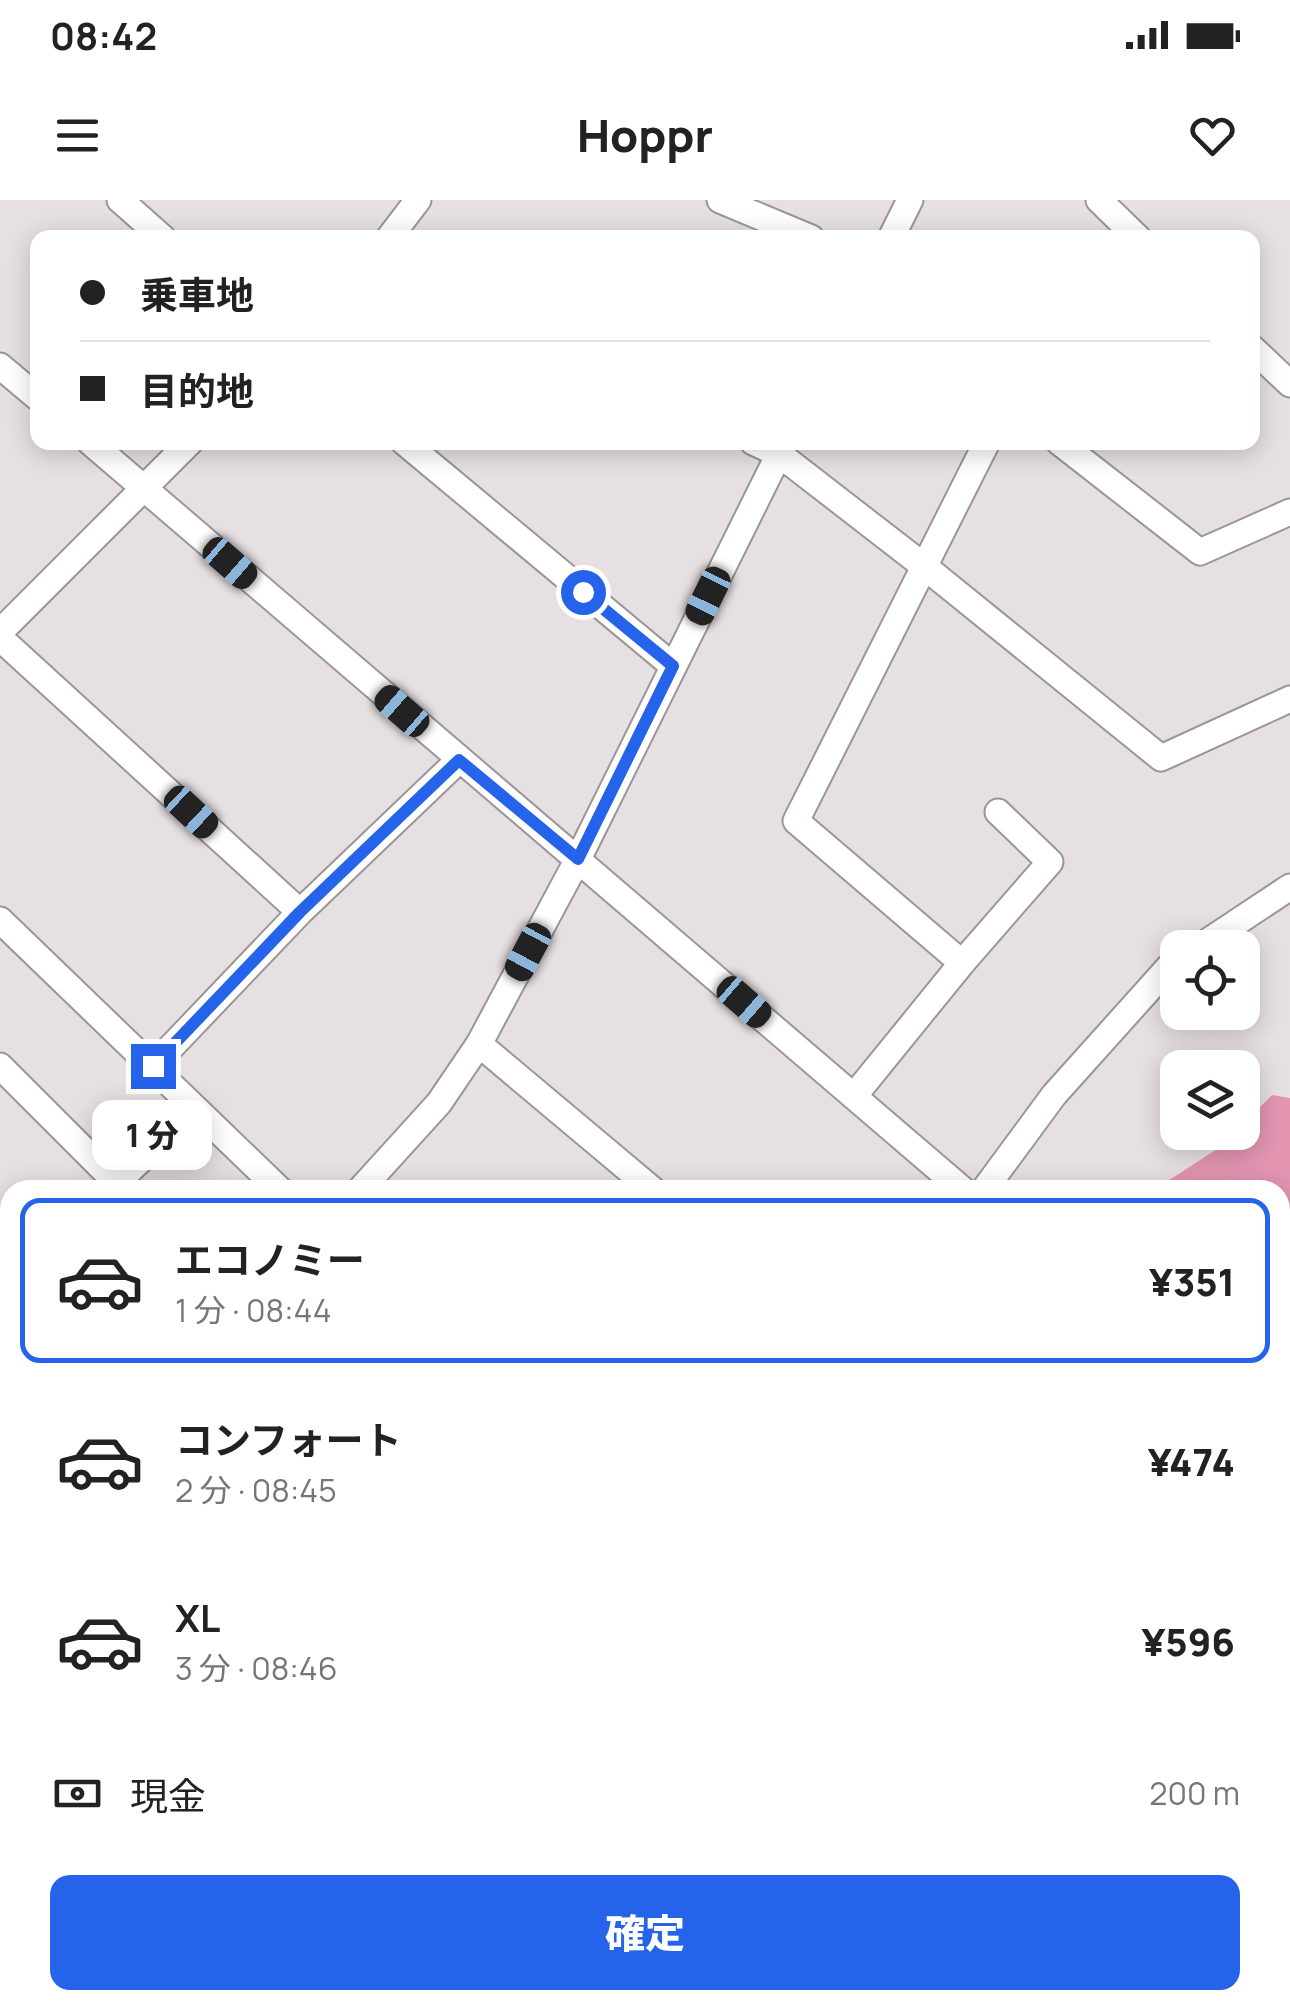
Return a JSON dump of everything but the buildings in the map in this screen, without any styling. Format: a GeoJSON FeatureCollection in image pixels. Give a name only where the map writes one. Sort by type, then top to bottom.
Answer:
{"type":"FeatureCollection","features":[{"type":"Feature","properties":{"kind":"street"},"geometry":{"type":"LineString","coordinates":[[120,200],[154,230]]}},
{"type":"Feature","properties":{"kind":"street"},"geometry":{"type":"LineString","coordinates":[[396,230],[418,200]]}},
{"type":"Feature","properties":{"kind":"street"},"geometry":{"type":"LineString","coordinates":[[720,200],[791,230]]}},
{"type":"Feature","properties":{"kind":"street"},"geometry":{"type":"LineString","coordinates":[[894,230],[910,200]]}},
{"type":"Feature","properties":{"kind":"street"},"geometry":{"type":"LineString","coordinates":[[1104,202],[1130,230]]}},
{"type":"Feature","properties":{"kind":"street"},"geometry":{"type":"LineString","coordinates":[[1260,356],[1290,384]]}},
{"type":"Feature","properties":{"kind":"street"},"geometry":{"type":"LineString","coordinates":[[0,366],[30,391]]}},
{"type":"Feature","properties":{"kind":"street"},"geometry":{"type":"LineString","coordinates":[[99,450],[952,1180]]}},
{"type":"Feature","properties":{"kind":"street"},"geometry":{"type":"LineString","coordinates":[[182,450],[0,635],[300,912]]}},
{"type":"Feature","properties":{"kind":"street"},"geometry":{"type":"LineString","coordinates":[[414,450],[673,666]]}},
{"type":"Feature","properties":{"kind":"street"},"geometry":{"type":"LineString","coordinates":[[369,1180],[439,1102],[479,1044],[578,859],[781,450]]}},
{"type":"Feature","properties":{"kind":"street"},"geometry":{"type":"LineString","coordinates":[[784,450],[1161,758],[1290,699]]}},
{"type":"Feature","properties":{"kind":"street"},"geometry":{"type":"LineString","coordinates":[[962,962],[796,821],[983,450]]}},
{"type":"Feature","properties":{"kind":"street"},"geometry":{"type":"LineString","coordinates":[[1069,450],[1200,552],[1290,512]]}},
{"type":"Feature","properties":{"kind":"street"},"geometry":{"type":"LineString","coordinates":[[153,1066],[300,912],[459,760]]}},
{"type":"Feature","properties":{"kind":"street"},"geometry":{"type":"LineString","coordinates":[[854,1096],[962,962],[1050,862],[998,812]]}},
{"type":"Feature","properties":{"kind":"street"},"geometry":{"type":"LineString","coordinates":[[1226,930],[1290,888]]}},
{"type":"Feature","properties":{"kind":"street"},"geometry":{"type":"LineString","coordinates":[[0,920],[269,1180]]}},
{"type":"Feature","properties":{"kind":"street"},"geometry":{"type":"LineString","coordinates":[[991,1180],[1054,1096],[1160,977]]}},
{"type":"Feature","properties":{"kind":"street"},"geometry":{"type":"LineString","coordinates":[[479,1044],[641,1180]]}},
{"type":"Feature","properties":{"kind":"street"},"geometry":{"type":"LineString","coordinates":[[0,1066],[107,1180]]}},
{"type":"Feature","properties":{"kind":"street"},"geometry":{"type":"LineString","coordinates":[[119,1180],[194,1109]]}},
{"type":"Feature","properties":{"kind":"shaded area"},"geometry":{"type":"Polygon","coordinates":[[[1272,1095],[1290,1098],[1290,1180],[1169,1180],[1215,1150],[1260,1150],[1260,1107],[1272,1095]]]}},
{"type":"Feature","properties":{"kind":"route"},"geometry":{"type":"LineString","coordinates":[[153,1066],[300,912],[459,760],[578,859],[673,666],[583,592]]}}]}
